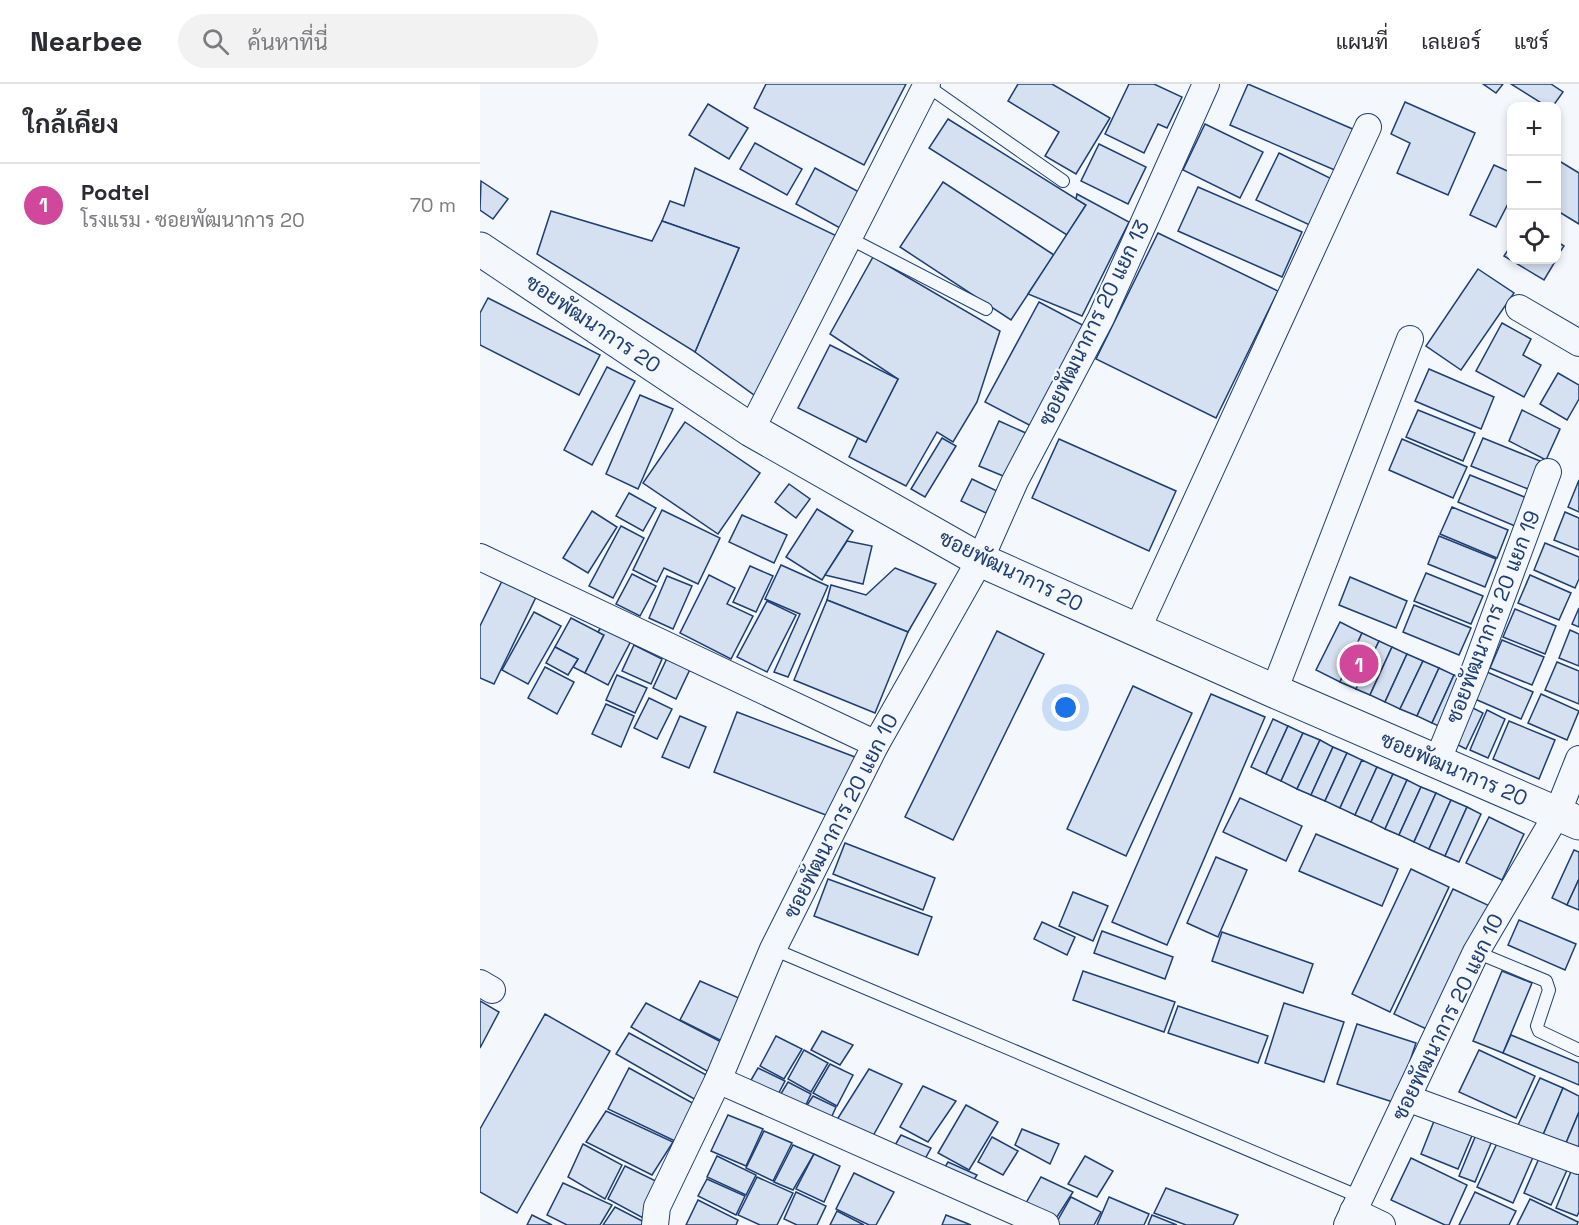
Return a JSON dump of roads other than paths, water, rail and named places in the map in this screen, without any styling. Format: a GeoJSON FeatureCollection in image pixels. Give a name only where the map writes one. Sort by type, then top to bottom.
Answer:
{"type":"FeatureCollection","features":[{"type":"Feature","properties":{"kind":"street"},"geometry":{"type":"LineString","coordinates":[[751,430],[926,84]]}},
{"type":"Feature","properties":{"kind":"street","name":"ซอยพัฒนาการ 20 แยก 13"},"geometry":{"type":"LineString","coordinates":[[980,560],[1015,481],[1101,318],[1206,84]]}},
{"type":"Feature","properties":{"kind":"street"},"geometry":{"type":"LineString","coordinates":[[1137,630],[1368,127]]}},
{"type":"Feature","properties":{"kind":"street","name":"ซอยพัฒนาการ 20"},"geometry":{"type":"LineString","coordinates":[[480,249],[751,430],[980,560],[1274,691],[1568,818]]}},
{"type":"Feature","properties":{"kind":"street"},"geometry":{"type":"LineString","coordinates":[[1519,308],[1579,343]]}},
{"type":"Feature","properties":{"kind":"street"},"geometry":{"type":"LineString","coordinates":[[1274,691],[1410,339]]}},
{"type":"Feature","properties":{"kind":"street","name":"ซอยพัฒนาการ 20 แยก 19"},"geometry":{"type":"LineString","coordinates":[[1437,762],[1475,669],[1548,472]]}},
{"type":"Feature","properties":{"kind":"street"},"geometry":{"type":"LineString","coordinates":[[480,557],[876,744]]}},
{"type":"Feature","properties":{"kind":"street","name":"ซอยพัฒนาการ 20 แยก 10"},"geometry":{"type":"LineString","coordinates":[[655,1225],[657,1207],[718,1080],[773,949],[876,744],[980,560]]}},
{"type":"Feature","properties":{"kind":"street","name":"ซอยพัฒนาการ 20 แยก 10"},"geometry":{"type":"LineString","coordinates":[[1353,1211],[1476,952],[1568,818],[1579,759]]}},
{"type":"Feature","properties":{"kind":"street"},"geometry":{"type":"LineString","coordinates":[[718,1080],[1046,1225]]}},
{"type":"Feature","properties":{"kind":"street"},"geometry":{"type":"LineString","coordinates":[[1407,1098],[1579,1161]]}},
{"type":"Feature","properties":{"kind":"street"},"geometry":{"type":"LineString","coordinates":[[1353,1211],[1382,1225]]}},
{"type":"Feature","properties":{"kind":"lane"},"geometry":{"type":"LineString","coordinates":[[926,84],[1063,180]]}},
{"type":"Feature","properties":{"kind":"lane"},"geometry":{"type":"LineString","coordinates":[[849,238],[986,309]]}},
{"type":"Feature","properties":{"kind":"lane"},"geometry":{"type":"LineString","coordinates":[[773,949],[1353,1211]]}},
{"type":"Feature","properties":{"kind":"lane"},"geometry":{"type":"LineString","coordinates":[[1476,952],[1546,981],[1549,990],[1537,1026],[1539,1031],[1579,1050]]}},
{"type":"Feature","properties":{"kind":"place","name":"Podtel"},"geometry":{"type":"Point","coordinates":[1359,664]}}]}
